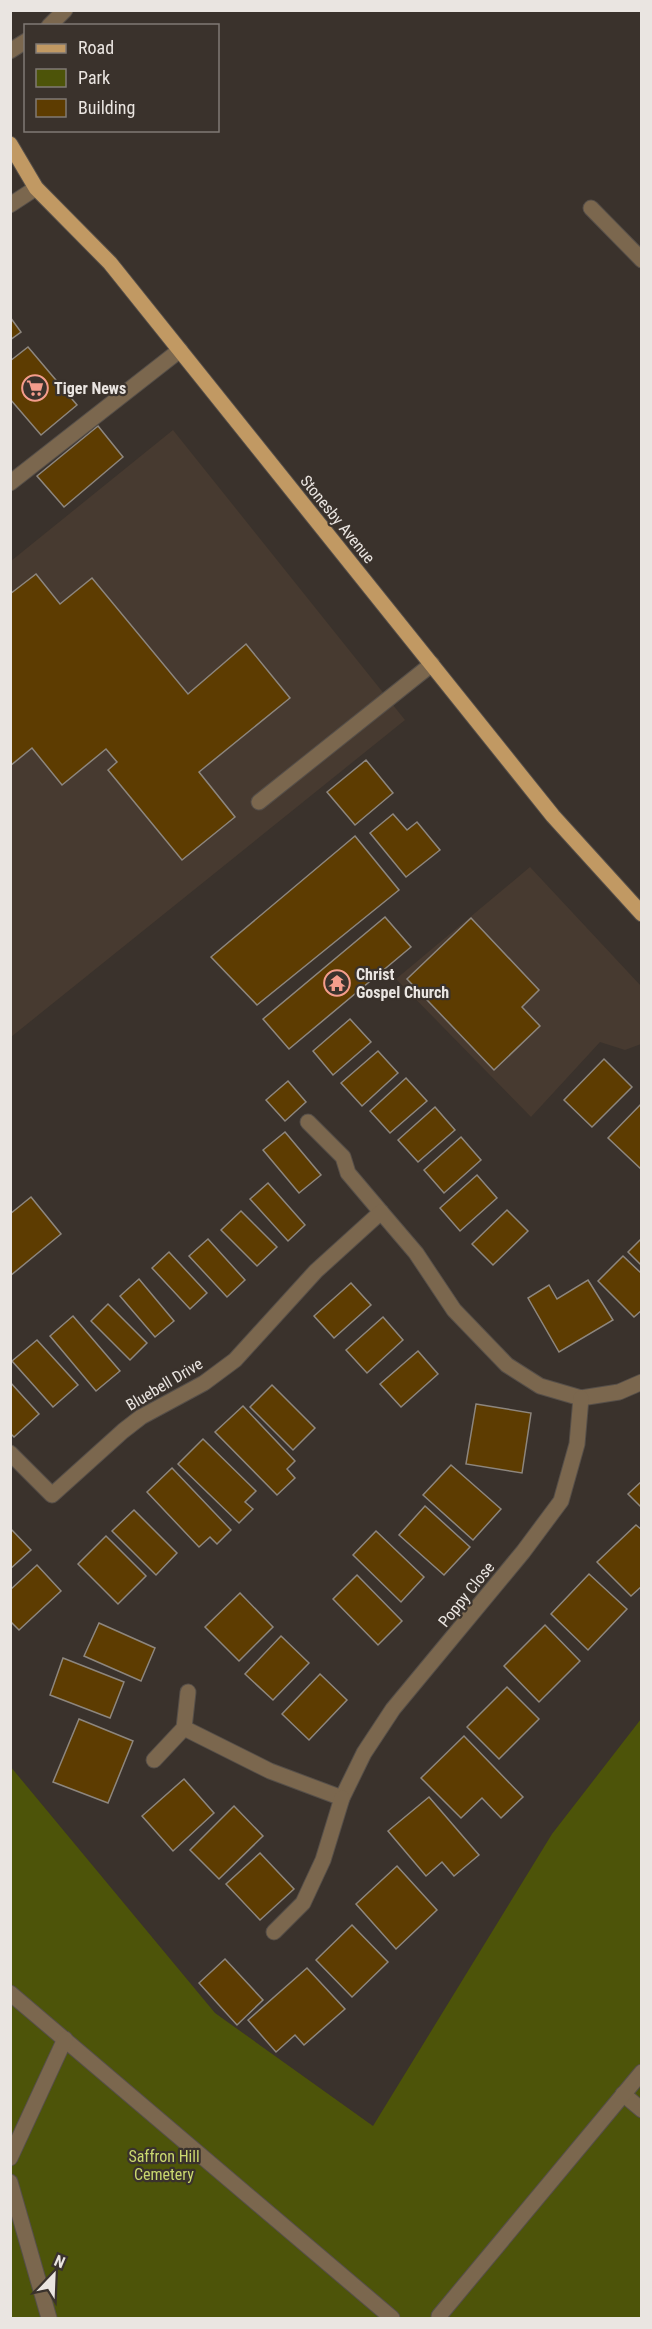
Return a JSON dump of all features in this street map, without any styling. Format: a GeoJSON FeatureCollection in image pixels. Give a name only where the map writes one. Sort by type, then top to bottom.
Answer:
{"type":"FeatureCollection","features":[{"type":"Feature","properties":{"kind":"main road","name":"Stonesby Avenue"},"geometry":{"type":"LineString","coordinates":[[10,144],[36,188],[110,263],[553,816],[642,914]]}},
{"type":"Feature","properties":{"kind":"street"},"geometry":{"type":"LineString","coordinates":[[51,24],[65,10]]}},
{"type":"Feature","properties":{"kind":"street"},"geometry":{"type":"LineString","coordinates":[[10,51],[24,42]]}},
{"type":"Feature","properties":{"kind":"street"},"geometry":{"type":"LineString","coordinates":[[10,205],[36,188]]}},
{"type":"Feature","properties":{"kind":"street"},"geometry":{"type":"LineString","coordinates":[[591,208],[642,260]]}},
{"type":"Feature","properties":{"kind":"street"},"geometry":{"type":"LineString","coordinates":[[10,483],[180,350]]}},
{"type":"Feature","properties":{"kind":"street"},"geometry":{"type":"LineString","coordinates":[[259,802],[432,664]]}},
{"type":"Feature","properties":{"kind":"street"},"geometry":{"type":"LineString","coordinates":[[308,1122],[343,1157],[348,1173],[416,1253],[454,1310],[507,1365],[540,1386],[581,1398],[620,1392],[642,1382]]}},
{"type":"Feature","properties":{"kind":"street","name":"Bluebell Drive"},"geometry":{"type":"LineString","coordinates":[[12,1454],[52,1495],[132,1424],[204,1383],[236,1360],[316,1271],[381,1212]]}},
{"type":"Feature","properties":{"kind":"street","name":"Poppy Close"},"geometry":{"type":"LineString","coordinates":[[274,1932],[303,1904],[323,1860],[342,1798],[364,1753],[393,1709],[523,1552],[561,1501],[577,1444],[581,1398]]}},
{"type":"Feature","properties":{"kind":"street"},"geometry":{"type":"LineString","coordinates":[[154,1760],[184,1728],[188,1692]]}},
{"type":"Feature","properties":{"kind":"street"},"geometry":{"type":"LineString","coordinates":[[184,1728],[270,1771],[342,1798]]}},
{"type":"Feature","properties":{"kind":"street"},"geometry":{"type":"LineString","coordinates":[[10,1993],[392,2319]]}},
{"type":"Feature","properties":{"kind":"street"},"geometry":{"type":"LineString","coordinates":[[10,2158],[64,2039]]}},
{"type":"Feature","properties":{"kind":"street"},"geometry":{"type":"LineString","coordinates":[[439,2318],[642,2072]]}},
{"type":"Feature","properties":{"kind":"street"},"geometry":{"type":"LineString","coordinates":[[623,2094],[642,2109]]}},
{"type":"Feature","properties":{"kind":"street"},"geometry":{"type":"LineString","coordinates":[[10,2182],[49,2319]]}},
{"type":"Feature","properties":{"kind":"shaded area"},"geometry":{"type":"Polygon","coordinates":[[[173,430],[405,720],[11,1037],[11,561],[173,430]]]}},
{"type":"Feature","properties":{"kind":"shaded area"},"geometry":{"type":"Polygon","coordinates":[[[530,867],[641,986],[641,1044],[625,1050],[600,1042],[531,1117],[396,979],[530,867]]]}},
{"type":"Feature","properties":{"kind":"green space","name":"Saffron Hill Cemetery"},"geometry":{"type":"Polygon","coordinates":[[[641,1719],[641,2318],[11,2318],[10,1766],[215,2013],[373,2126],[552,1834],[641,1719]]]}},
{"type":"Feature","properties":{"kind":"building"},"geometry":{"type":"Polygon","coordinates":[[[10,317],[21,332],[10,340],[10,317]]]}},
{"type":"Feature","properties":{"kind":"building"},"geometry":{"type":"Polygon","coordinates":[[[28,347],[77,405],[41,435],[10,399],[10,361],[28,347]]]}},
{"type":"Feature","properties":{"kind":"building"},"geometry":{"type":"Polygon","coordinates":[[[98,426],[123,457],[64,507],[37,476],[98,426]]]}},
{"type":"Feature","properties":{"kind":"building"},"geometry":{"type":"Polygon","coordinates":[[[36,574],[60,604],[92,578],[188,694],[246,644],[290,698],[199,772],[235,817],[182,860],[108,770],[117,762],[106,749],[62,785],[32,748],[10,766],[10,594],[36,574]]]}},
{"type":"Feature","properties":{"kind":"building"},"geometry":{"type":"Polygon","coordinates":[[[366,760],[393,793],[355,825],[327,792],[366,760]]]}},
{"type":"Feature","properties":{"kind":"building"},"geometry":{"type":"Polygon","coordinates":[[[393,814],[407,830],[417,822],[440,850],[406,877],[370,833],[393,814]]]}},
{"type":"Feature","properties":{"kind":"building"},"geometry":{"type":"Polygon","coordinates":[[[355,836],[399,890],[257,1005],[211,957],[355,836]]]}},
{"type":"Feature","properties":{"kind":"building","name":"Christ Gospel Church"},"geometry":{"type":"Polygon","coordinates":[[[385,917],[411,947],[289,1049],[263,1019],[385,917]]]}},
{"type":"Feature","properties":{"kind":"building"},"geometry":{"type":"Polygon","coordinates":[[[471,918],[539,990],[522,1007],[540,1026],[494,1070],[407,979],[471,918]]]}},
{"type":"Feature","properties":{"kind":"building"},"geometry":{"type":"Polygon","coordinates":[[[350,1019],[371,1042],[333,1075],[313,1051],[350,1019]]]}},
{"type":"Feature","properties":{"kind":"building"},"geometry":{"type":"Polygon","coordinates":[[[378,1051],[398,1073],[362,1106],[341,1083],[378,1051]]]}},
{"type":"Feature","properties":{"kind":"building"},"geometry":{"type":"Polygon","coordinates":[[[604,1059],[632,1087],[592,1127],[564,1100],[604,1059]]]}},
{"type":"Feature","properties":{"kind":"building"},"geometry":{"type":"Polygon","coordinates":[[[406,1078],[427,1101],[390,1133],[370,1111],[406,1078]]]}},
{"type":"Feature","properties":{"kind":"building"},"geometry":{"type":"Polygon","coordinates":[[[288,1081],[306,1102],[285,1121],[266,1100],[288,1081]]]}},
{"type":"Feature","properties":{"kind":"building"},"geometry":{"type":"Polygon","coordinates":[[[642,1103],[642,1170],[608,1138],[642,1103]]]}},
{"type":"Feature","properties":{"kind":"building"},"geometry":{"type":"Polygon","coordinates":[[[435,1107],[455,1130],[418,1162],[398,1140],[435,1107]]]}},
{"type":"Feature","properties":{"kind":"building"},"geometry":{"type":"Polygon","coordinates":[[[285,1132],[321,1175],[299,1193],[263,1150],[285,1132]]]}},
{"type":"Feature","properties":{"kind":"building"},"geometry":{"type":"Polygon","coordinates":[[[461,1137],[481,1160],[444,1193],[424,1170],[461,1137]]]}},
{"type":"Feature","properties":{"kind":"building"},"geometry":{"type":"Polygon","coordinates":[[[477,1175],[497,1198],[460,1231],[440,1208],[477,1175]]]}},
{"type":"Feature","properties":{"kind":"building"},"geometry":{"type":"Polygon","coordinates":[[[268,1183],[305,1225],[288,1241],[250,1199],[268,1183]]]}},
{"type":"Feature","properties":{"kind":"building"},"geometry":{"type":"Polygon","coordinates":[[[31,1197],[61,1234],[10,1276],[10,1214],[31,1197]]]}},
{"type":"Feature","properties":{"kind":"building"},"geometry":{"type":"Polygon","coordinates":[[[507,1210],[528,1231],[493,1265],[472,1244],[507,1210]]]}},
{"type":"Feature","properties":{"kind":"building"},"geometry":{"type":"Polygon","coordinates":[[[241,1211],[277,1247],[257,1266],[221,1230],[241,1211]]]}},
{"type":"Feature","properties":{"kind":"building"},"geometry":{"type":"Polygon","coordinates":[[[642,1238],[642,1266],[628,1252],[642,1238]]]}},
{"type":"Feature","properties":{"kind":"building"},"geometry":{"type":"Polygon","coordinates":[[[208,1239],[245,1280],[227,1297],[189,1256],[208,1239]]]}},
{"type":"Feature","properties":{"kind":"building"},"geometry":{"type":"Polygon","coordinates":[[[169,1252],[207,1293],[190,1309],[152,1268],[169,1252]]]}},
{"type":"Feature","properties":{"kind":"building"},"geometry":{"type":"Polygon","coordinates":[[[623,1256],[642,1274],[642,1310],[634,1317],[598,1281],[623,1256]]]}},
{"type":"Feature","properties":{"kind":"building"},"geometry":{"type":"Polygon","coordinates":[[[139,1279],[174,1321],[155,1337],[120,1296],[139,1279]]]}},
{"type":"Feature","properties":{"kind":"building"},"geometry":{"type":"Polygon","coordinates":[[[588,1280],[613,1320],[559,1352],[528,1298],[549,1285],[557,1299],[588,1280]]]}},
{"type":"Feature","properties":{"kind":"building"},"geometry":{"type":"Polygon","coordinates":[[[351,1283],[371,1305],[334,1338],[314,1316],[351,1283]]]}},
{"type":"Feature","properties":{"kind":"building"},"geometry":{"type":"Polygon","coordinates":[[[108,1304],[147,1343],[130,1360],[91,1321],[108,1304]]]}},
{"type":"Feature","properties":{"kind":"building"},"geometry":{"type":"Polygon","coordinates":[[[73,1316],[120,1371],[96,1391],[50,1336],[73,1316]]]}},
{"type":"Feature","properties":{"kind":"building"},"geometry":{"type":"Polygon","coordinates":[[[383,1317],[403,1340],[367,1373],[346,1350],[383,1317]]]}},
{"type":"Feature","properties":{"kind":"building"},"geometry":{"type":"Polygon","coordinates":[[[37,1340],[78,1385],[53,1407],[12,1361],[37,1340]]]}},
{"type":"Feature","properties":{"kind":"building"},"geometry":{"type":"Polygon","coordinates":[[[418,1351],[438,1374],[401,1407],[380,1384],[418,1351]]]}},
{"type":"Feature","properties":{"kind":"building"},"geometry":{"type":"Polygon","coordinates":[[[10,1382],[39,1414],[14,1437],[10,1433],[10,1382]]]}},
{"type":"Feature","properties":{"kind":"building"},"geometry":{"type":"Polygon","coordinates":[[[272,1385],[315,1428],[293,1450],[250,1407],[272,1385]]]}},
{"type":"Feature","properties":{"kind":"building"},"geometry":{"type":"Polygon","coordinates":[[[476,1404],[531,1413],[522,1473],[466,1464],[476,1404]]]}},
{"type":"Feature","properties":{"kind":"building"},"geometry":{"type":"Polygon","coordinates":[[[243,1406],[295,1461],[287,1469],[295,1478],[277,1495],[215,1432],[243,1406]]]}},
{"type":"Feature","properties":{"kind":"building"},"geometry":{"type":"Polygon","coordinates":[[[203,1439],[256,1491],[245,1502],[253,1509],[239,1523],[178,1464],[203,1439]]]}},
{"type":"Feature","properties":{"kind":"building"},"geometry":{"type":"Polygon","coordinates":[[[451,1465],[501,1509],[473,1540],[423,1495],[451,1465]]]}},
{"type":"Feature","properties":{"kind":"building"},"geometry":{"type":"Polygon","coordinates":[[[172,1468],[231,1530],[217,1544],[210,1537],[199,1547],[147,1492],[172,1468]]]}},
{"type":"Feature","properties":{"kind":"building"},"geometry":{"type":"Polygon","coordinates":[[[642,1481],[642,1508],[628,1494],[642,1481]]]}},
{"type":"Feature","properties":{"kind":"building"},"geometry":{"type":"Polygon","coordinates":[[[425,1506],[470,1547],[444,1575],[399,1535],[425,1506]]]}},
{"type":"Feature","properties":{"kind":"building"},"geometry":{"type":"Polygon","coordinates":[[[134,1510],[177,1553],[156,1575],[112,1531],[134,1510]]]}},
{"type":"Feature","properties":{"kind":"building"},"geometry":{"type":"Polygon","coordinates":[[[636,1525],[642,1530],[642,1586],[631,1596],[597,1562],[636,1525]]]}},
{"type":"Feature","properties":{"kind":"building"},"geometry":{"type":"Polygon","coordinates":[[[10,1528],[31,1550],[10,1569],[10,1528]]]}},
{"type":"Feature","properties":{"kind":"building"},"geometry":{"type":"Polygon","coordinates":[[[376,1531],[424,1577],[401,1602],[353,1555],[376,1531]]]}},
{"type":"Feature","properties":{"kind":"building"},"geometry":{"type":"Polygon","coordinates":[[[106,1536],[146,1576],[118,1604],[78,1564],[106,1536]]]}},
{"type":"Feature","properties":{"kind":"building"},"geometry":{"type":"Polygon","coordinates":[[[37,1565],[61,1591],[19,1630],[10,1621],[10,1590],[37,1565]]]}},
{"type":"Feature","properties":{"kind":"building"},"geometry":{"type":"Polygon","coordinates":[[[589,1574],[627,1609],[588,1650],[551,1614],[589,1574]]]}},
{"type":"Feature","properties":{"kind":"building"},"geometry":{"type":"Polygon","coordinates":[[[357,1575],[402,1621],[378,1645],[333,1599],[357,1575]]]}},
{"type":"Feature","properties":{"kind":"building"},"geometry":{"type":"Polygon","coordinates":[[[240,1593],[273,1627],[239,1661],[205,1627],[240,1593]]]}},
{"type":"Feature","properties":{"kind":"building"},"geometry":{"type":"Polygon","coordinates":[[[99,1623],[155,1648],[141,1681],[84,1656],[99,1623]]]}},
{"type":"Feature","properties":{"kind":"building"},"geometry":{"type":"Polygon","coordinates":[[[545,1625],[580,1661],[539,1702],[504,1666],[545,1625]]]}},
{"type":"Feature","properties":{"kind":"building"},"geometry":{"type":"Polygon","coordinates":[[[281,1636],[309,1663],[273,1700],[245,1674],[281,1636]]]}},
{"type":"Feature","properties":{"kind":"building"},"geometry":{"type":"Polygon","coordinates":[[[63,1658],[124,1682],[110,1718],[50,1695],[63,1658]]]}},
{"type":"Feature","properties":{"kind":"building"},"geometry":{"type":"Polygon","coordinates":[[[320,1674],[347,1700],[309,1740],[282,1714],[320,1674]]]}},
{"type":"Feature","properties":{"kind":"building"},"geometry":{"type":"Polygon","coordinates":[[[507,1687],[539,1719],[499,1759],[467,1727],[507,1687]]]}},
{"type":"Feature","properties":{"kind":"building"},"geometry":{"type":"Polygon","coordinates":[[[79,1719],[133,1741],[108,1803],[53,1782],[79,1719]]]}},
{"type":"Feature","properties":{"kind":"building"},"geometry":{"type":"Polygon","coordinates":[[[464,1736],[523,1797],[501,1818],[482,1798],[461,1818],[421,1778],[464,1736]]]}},
{"type":"Feature","properties":{"kind":"building"},"geometry":{"type":"Polygon","coordinates":[[[184,1779],[214,1813],[173,1851],[142,1816],[184,1779]]]}},
{"type":"Feature","properties":{"kind":"building"},"geometry":{"type":"Polygon","coordinates":[[[429,1797],[479,1855],[454,1876],[442,1862],[426,1876],[388,1831],[429,1797]]]}},
{"type":"Feature","properties":{"kind":"building"},"geometry":{"type":"Polygon","coordinates":[[[234,1806],[263,1836],[219,1879],[190,1850],[234,1806]]]}},
{"type":"Feature","properties":{"kind":"building"},"geometry":{"type":"Polygon","coordinates":[[[260,1853],[294,1889],[260,1920],[226,1884],[260,1853]]]}},
{"type":"Feature","properties":{"kind":"building"},"geometry":{"type":"Polygon","coordinates":[[[397,1866],[437,1910],[396,1949],[356,1904],[397,1866]]]}},
{"type":"Feature","properties":{"kind":"building"},"geometry":{"type":"Polygon","coordinates":[[[352,1925],[388,1962],[352,1997],[316,1960],[352,1925]]]}},
{"type":"Feature","properties":{"kind":"building"},"geometry":{"type":"Polygon","coordinates":[[[225,1959],[263,2000],[237,2025],[199,1983],[225,1959]]]}},
{"type":"Feature","properties":{"kind":"building"},"geometry":{"type":"Polygon","coordinates":[[[307,1968],[345,2009],[304,2045],[295,2035],[276,2052],[248,2020],[307,1968]]]}},
{"type":"Feature","properties":{"kind":"place","name":"Tiger News"},"geometry":{"type":"Point","coordinates":[35,388]}},
{"type":"Feature","properties":{"kind":"place","name":"Christ Gospel Church"},"geometry":{"type":"Point","coordinates":[337,983]}}]}
